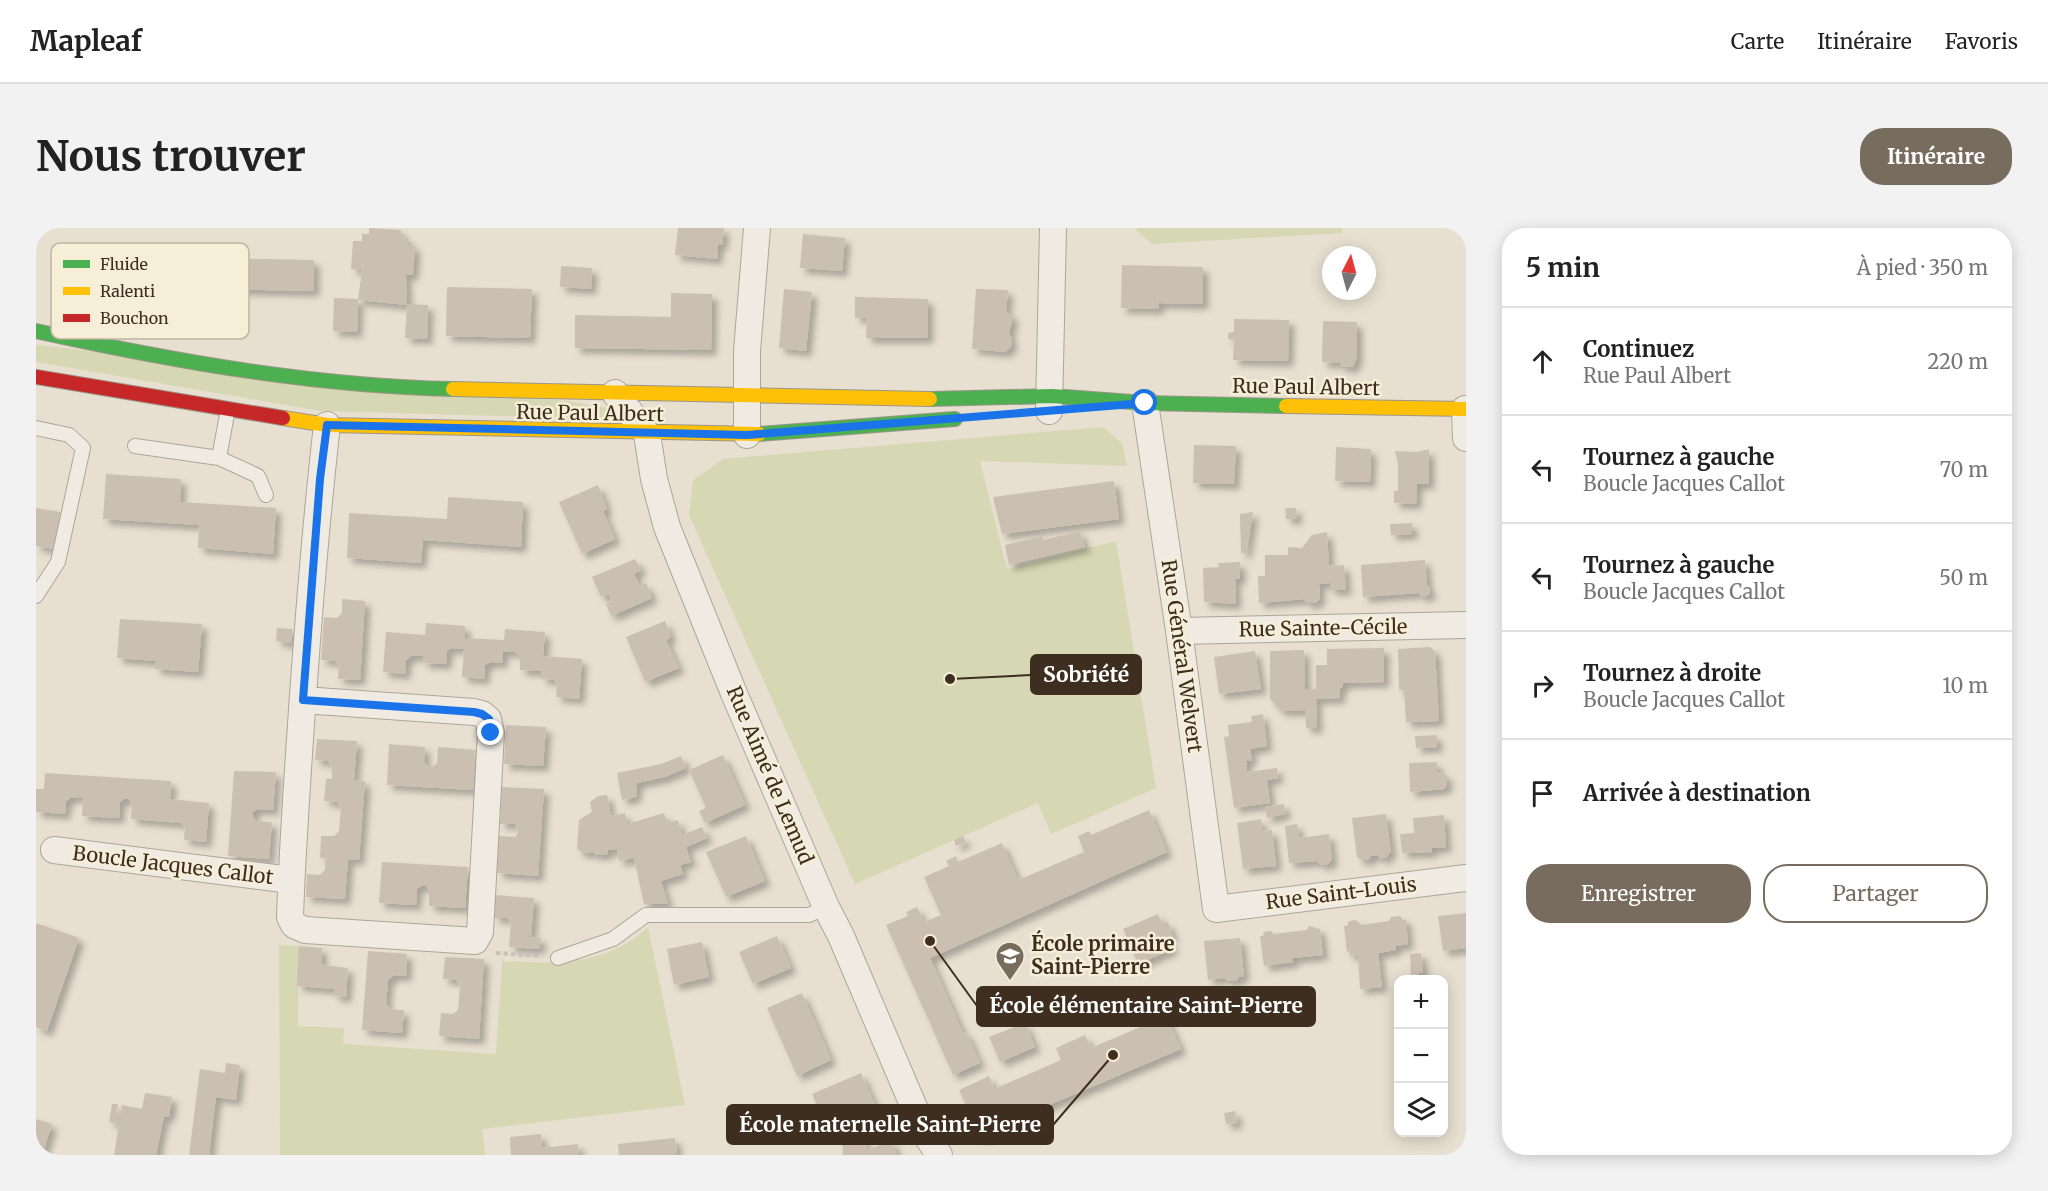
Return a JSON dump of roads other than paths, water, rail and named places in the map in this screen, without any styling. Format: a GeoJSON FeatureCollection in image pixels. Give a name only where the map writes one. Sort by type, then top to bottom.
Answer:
{"type":"FeatureCollection","features":[{"type":"Feature","properties":{"kind":"main road","name":"Rue Paul Albert"},"geometry":{"type":"LineString","coordinates":[[36,331],[51,334]]}},
{"type":"Feature","properties":{"kind":"main road","name":"Rue Paul Albert"},"geometry":{"type":"LineString","coordinates":[[73,339],[138,353],[234,369],[330,381],[436,389],[928,399],[1046,406],[1145,403],[1466,405]]}},
{"type":"Feature","properties":{"kind":"main road","name":"Rue Paul Albert"},"geometry":{"type":"LineString","coordinates":[[36,377],[327,425],[747,435],[963,418]]}},
{"type":"Feature","properties":{"kind":"street"},"geometry":{"type":"LineString","coordinates":[[747,435],[747,342],[757,228]]}},
{"type":"Feature","properties":{"kind":"street"},"geometry":{"type":"LineString","coordinates":[[1046,406],[1053,228]]}},
{"type":"Feature","properties":{"kind":"street","name":"Rue Aimé de Lemud"},"geometry":{"type":"LineString","coordinates":[[615,393],[647,434],[654,479],[667,527],[733,691],[925,1133],[939,1155]]}},
{"type":"Feature","properties":{"kind":"street","name":"Rue Général Welvert"},"geometry":{"type":"LineString","coordinates":[[1145,403],[1179,631],[1216,909]]}},
{"type":"Feature","properties":{"kind":"street"},"geometry":{"type":"LineString","coordinates":[[1466,405],[1466,438]]}},
{"type":"Feature","properties":{"kind":"street","name":"Boucle Jacques Callot"},"geometry":{"type":"LineString","coordinates":[[303,700],[474,712],[489,719],[491,733],[480,932],[475,941],[305,930],[294,925],[290,917],[303,700],[320,479],[327,425]]}},
{"type":"Feature","properties":{"kind":"street","name":"Rue Sainte-Cécile"},"geometry":{"type":"LineString","coordinates":[[1179,631],[1466,625]]}},
{"type":"Feature","properties":{"kind":"street","name":"Boucle Jacques Callot"},"geometry":{"type":"LineString","coordinates":[[54,850],[291,880]]}},
{"type":"Feature","properties":{"kind":"street","name":"Rue Saint-Louis"},"geometry":{"type":"LineString","coordinates":[[1216,909],[1466,878]]}},
{"type":"Feature","properties":{"kind":"lane"},"geometry":{"type":"LineString","coordinates":[[219,458],[228,410]]}},
{"type":"Feature","properties":{"kind":"lane"},"geometry":{"type":"LineString","coordinates":[[36,428],[69,435],[83,448],[58,562],[36,596]]}},
{"type":"Feature","properties":{"kind":"lane"},"geometry":{"type":"LineString","coordinates":[[135,446],[219,458],[258,476],[266,495]]}},
{"type":"Feature","properties":{"kind":"lane"},"geometry":{"type":"LineString","coordinates":[[558,958],[613,939],[646,915],[809,915],[826,907]]}},
{"type":"Feature","properties":{"kind":"place","name":"Sobriété"},"geometry":{"type":"Point","coordinates":[950,679]}},
{"type":"Feature","properties":{"kind":"place","name":"École élémentaire Saint-Pierre"},"geometry":{"type":"Point","coordinates":[930,941]}},
{"type":"Feature","properties":{"kind":"place","name":"École primaire Saint-Pierre"},"geometry":{"type":"Point","coordinates":[1010,982]}},
{"type":"Feature","properties":{"kind":"place","name":"École maternelle Saint-Pierre"},"geometry":{"type":"Point","coordinates":[1113,1055]}}]}
